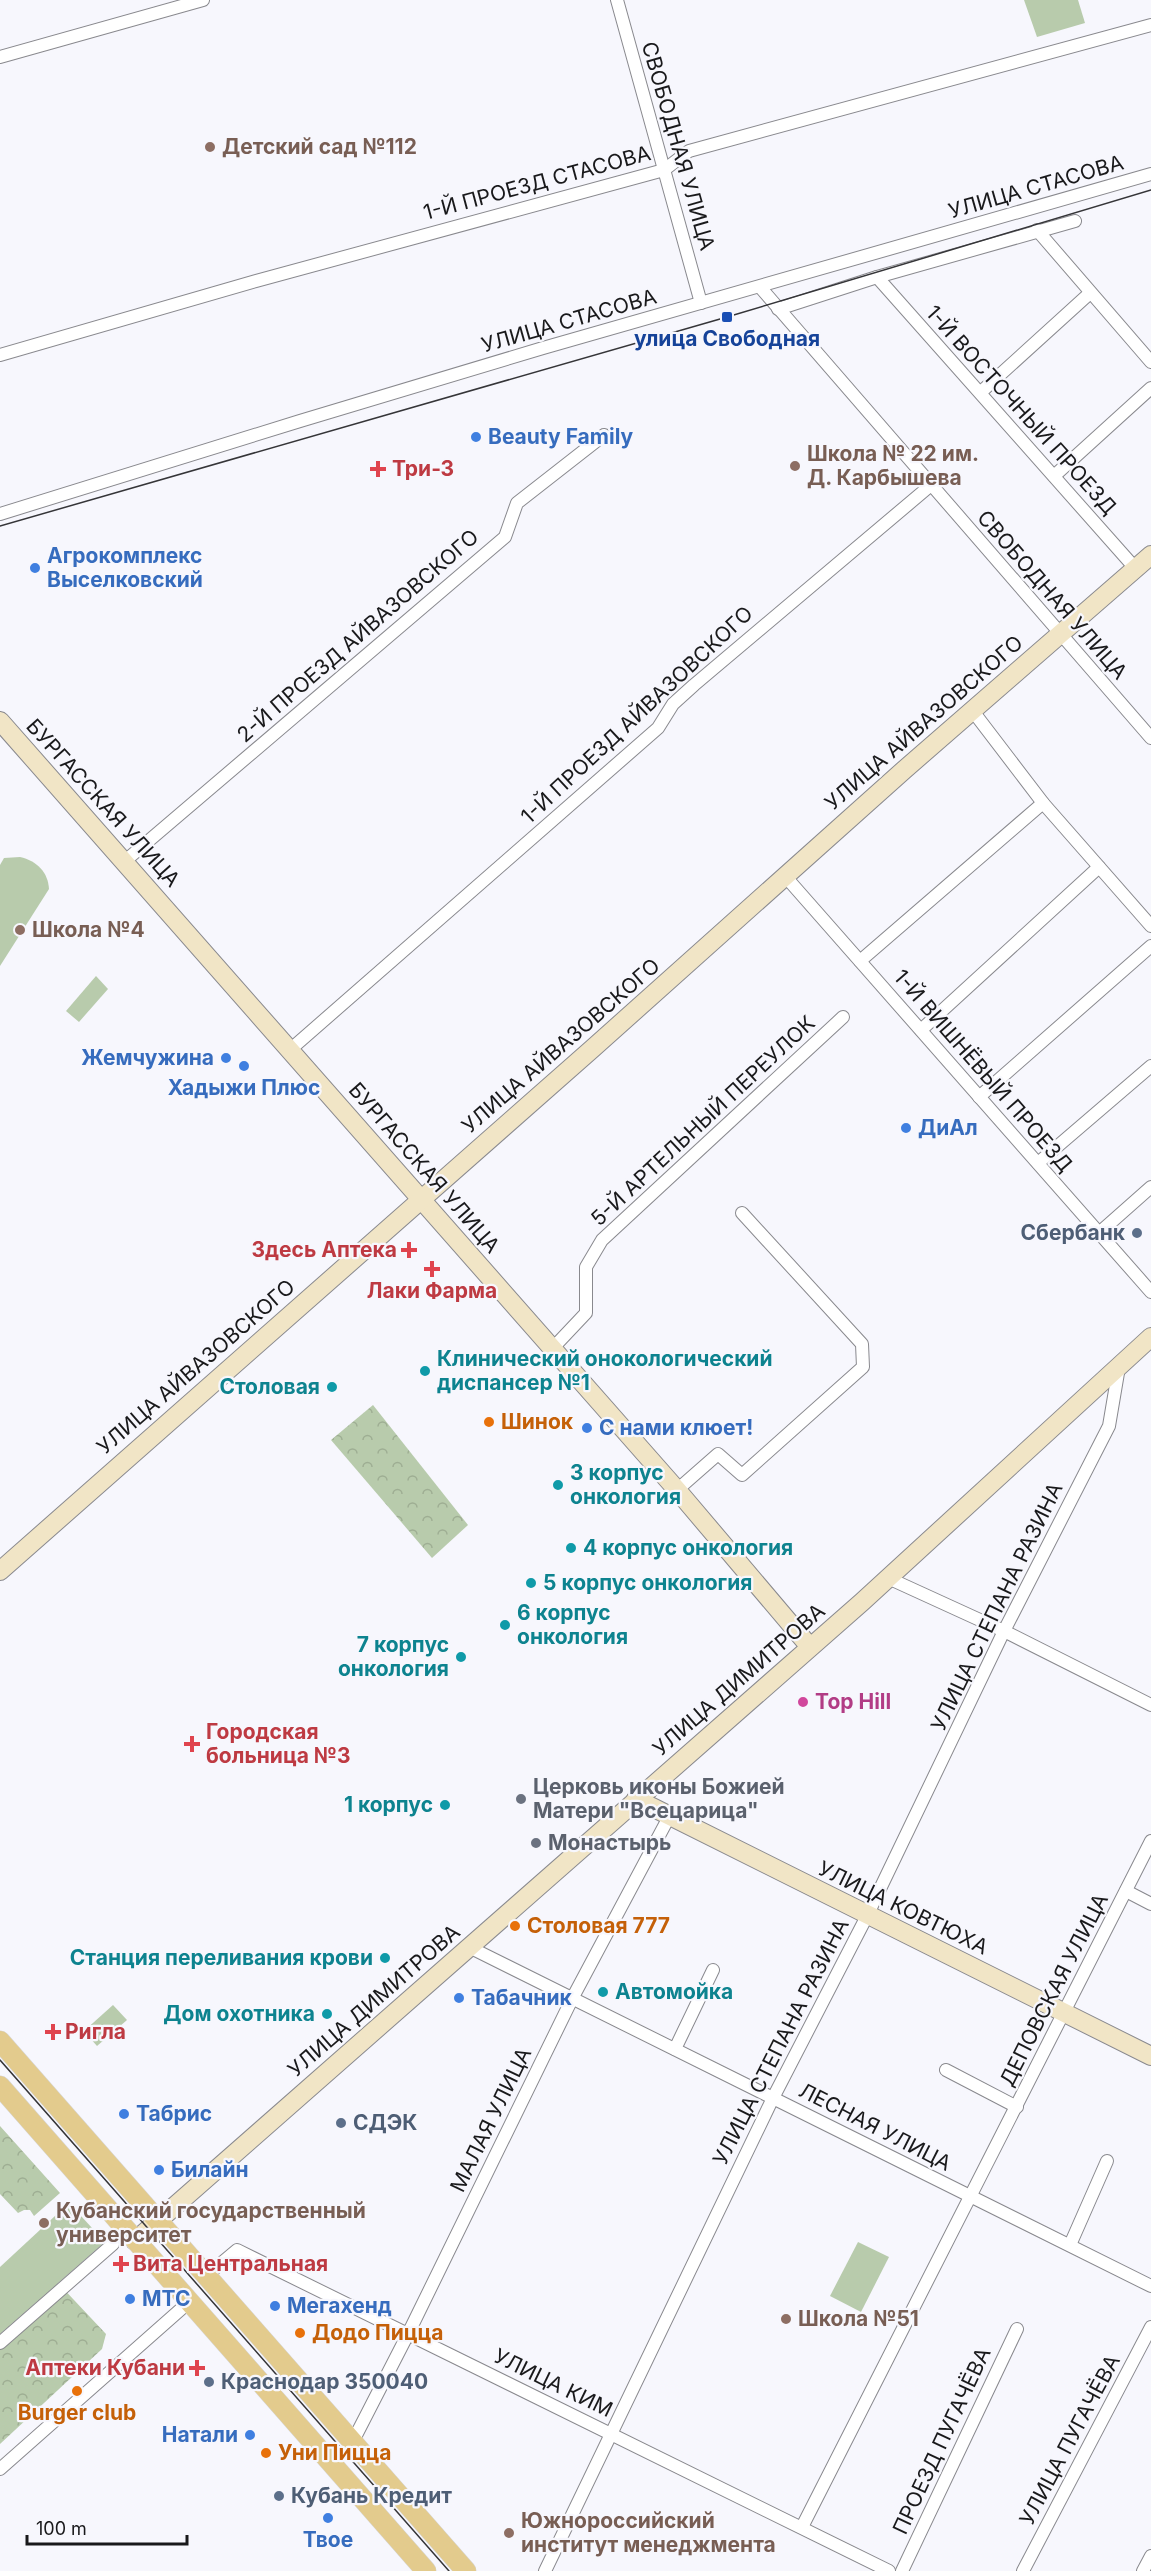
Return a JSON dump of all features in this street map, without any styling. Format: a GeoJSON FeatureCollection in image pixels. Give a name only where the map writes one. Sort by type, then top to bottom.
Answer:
{"type":"FeatureCollection","features":[{"type":"Feature","properties":{"kind":"main road"},"geometry":{"type":"LineString","coordinates":[[0,2041],[466,2571]]}},
{"type":"Feature","properties":{"kind":"main road"},"geometry":{"type":"LineString","coordinates":[[0,2086],[426,2571]]}},
{"type":"Feature","properties":{"kind":"street"},"geometry":{"type":"LineString","coordinates":[[0,57],[203,0]]}},
{"type":"Feature","properties":{"kind":"street","name":"СВОБОДНАЯ УЛИЦА"},"geometry":{"type":"LineString","coordinates":[[617,0],[701,303]]}},
{"type":"Feature","properties":{"kind":"street","name":"1-Й ПРОЕЗД СТАСОВА"},"geometry":{"type":"LineString","coordinates":[[0,355],[256,280],[664,170],[690,151],[1151,25]]}},
{"type":"Feature","properties":{"kind":"street","name":"УЛИЦА СТАСОВА"},"geometry":{"type":"LineString","coordinates":[[0,514],[300,421],[1151,174]]}},
{"type":"Feature","properties":{"kind":"street","name":"УЛИЦА СТАСОВА"},"geometry":{"type":"LineString","coordinates":[[778,309],[877,277],[1075,220]]}},
{"type":"Feature","properties":{"kind":"street"},"geometry":{"type":"LineString","coordinates":[[1036,230],[1151,362]]}},
{"type":"Feature","properties":{"kind":"street","name":"1-Й ВОСТОЧНЫЙ ПРОЕЗД"},"geometry":{"type":"LineString","coordinates":[[877,277],[1135,568]]}},
{"type":"Feature","properties":{"kind":"street","name":"СВОБОДНАЯ УЛИЦА"},"geometry":{"type":"LineString","coordinates":[[760,287],[1151,738]]}},
{"type":"Feature","properties":{"kind":"street"},"geometry":{"type":"LineString","coordinates":[[981,392],[1090,292]]}},
{"type":"Feature","properties":{"kind":"street"},"geometry":{"type":"LineString","coordinates":[[1054,476],[1151,388]]}},
{"type":"Feature","properties":{"kind":"street","name":"2-Й ПРОЕЗД АЙВАЗОВСКОГО"},"geometry":{"type":"LineString","coordinates":[[125,861],[505,537],[517,503],[604,435]]}},
{"type":"Feature","properties":{"kind":"street","name":"1-Й ПРОЕЗД АЙВАЗОВСКОГО"},"geometry":{"type":"LineString","coordinates":[[291,1049],[658,728],[673,704],[694,685],[931,485]]}},
{"type":"Feature","properties":{"kind":"street","name":"УЛИЦА АЙВАЗОВСКОГО"},"geometry":{"type":"LineString","coordinates":[[0,1571],[972,710],[1151,555]]}},
{"type":"Feature","properties":{"kind":"street"},"geometry":{"type":"LineString","coordinates":[[972,710],[1043,803],[1151,926]]}},
{"type":"Feature","properties":{"kind":"street","name":"БУРГАССКАЯ УЛИЦА"},"geometry":{"type":"LineString","coordinates":[[0,721],[291,1049],[677,1491],[810,1647]]}},
{"type":"Feature","properties":{"kind":"street"},"geometry":{"type":"LineString","coordinates":[[860,961],[1043,803]]}},
{"type":"Feature","properties":{"kind":"street"},"geometry":{"type":"LineString","coordinates":[[921,1030],[1099,867]]}},
{"type":"Feature","properties":{"kind":"street","name":"1-Й ВИШНЁВЫЙ ПРОЕЗД"},"geometry":{"type":"LineString","coordinates":[[785,876],[1151,1292]]}},
{"type":"Feature","properties":{"kind":"street"},"geometry":{"type":"LineString","coordinates":[[979,1097],[1151,946]]}},
{"type":"Feature","properties":{"kind":"street","name":"5-Й АРТЕЛЬНЫЙ ПЕРЕУЛОК"},"geometry":{"type":"LineString","coordinates":[[552,1349],[586,1313],[586,1267],[602,1240],[843,1017]]}},
{"type":"Feature","properties":{"kind":"street"},"geometry":{"type":"LineString","coordinates":[[1038,1163],[1151,1066]]}},
{"type":"Feature","properties":{"kind":"street"},"geometry":{"type":"LineString","coordinates":[[1099,1233],[1151,1187]]}},
{"type":"Feature","properties":{"kind":"street"},"geometry":{"type":"LineString","coordinates":[[677,1491],[718,1454],[742,1475],[863,1367],[862,1344],[742,1213]]}},
{"type":"Feature","properties":{"kind":"street","name":"УЛИЦА ДИМИТРОВА"},"geometry":{"type":"LineString","coordinates":[[135,2241],[888,1578],[1119,1366],[1148,1345]]}},
{"type":"Feature","properties":{"kind":"street","name":"УЛИЦА СТЕПАНА РАЗИНА"},"geometry":{"type":"LineString","coordinates":[[545,2571],[773,2098],[867,1916],[1004,1631],[1109,1426],[1119,1366]]}},
{"type":"Feature","properties":{"kind":"street"},"geometry":{"type":"LineString","coordinates":[[888,1578],[1004,1631],[1151,1705]]}},
{"type":"Feature","properties":{"kind":"street","name":"УЛИЦА КОВТЮХА"},"geometry":{"type":"LineString","coordinates":[[636,1799],[1151,2056]]}},
{"type":"Feature","properties":{"kind":"street","name":"МАЛАЯ УЛИЦА"},"geometry":{"type":"LineString","coordinates":[[352,2443],[573,1997],[669,1817]]}},
{"type":"Feature","properties":{"kind":"street","name":"ДЕПОВСКАЯ УЛИЦА"},"geometry":{"type":"LineString","coordinates":[[802,2528],[1151,1841]]}},
{"type":"Feature","properties":{"kind":"street","name":"ДЕПОВСКАЯ УЛИЦА"},"geometry":{"type":"LineString","coordinates":[[1126,1891],[1151,1904]]}},
{"type":"Feature","properties":{"kind":"street","name":"ЛЕСНАЯ УЛИЦА"},"geometry":{"type":"LineString","coordinates":[[469,1947],[1151,2286]]}},
{"type":"Feature","properties":{"kind":"street"},"geometry":{"type":"LineString","coordinates":[[675,2049],[713,1970]]}},
{"type":"Feature","properties":{"kind":"street","name":"ДЕПОВСКАЯ УЛИЦА"},"geometry":{"type":"LineString","coordinates":[[946,2070],[1017,2107]]}},
{"type":"Feature","properties":{"kind":"street"},"geometry":{"type":"LineString","coordinates":[[1070,2245],[1107,2161]]}},
{"type":"Feature","properties":{"kind":"street"},"geometry":{"type":"LineString","coordinates":[[0,2343],[113,2244]]}},
{"type":"Feature","properties":{"kind":"street","name":"УЛИЦА КИМ"},"geometry":{"type":"LineString","coordinates":[[206,2276],[237,2250],[889,2571]]}},
{"type":"Feature","properties":{"kind":"street"},"geometry":{"type":"LineString","coordinates":[[0,2469],[189,2302]]}},
{"type":"Feature","properties":{"kind":"street","name":"УЛИЦА ПУГАЧЁВА"},"geometry":{"type":"LineString","coordinates":[[1023,2571],[1151,2328]]}},
{"type":"Feature","properties":{"kind":"street","name":"ПРОЕЗД ПУГАЧЁВА"},"geometry":{"type":"LineString","coordinates":[[902,2571],[1017,2329]]}},
{"type":"Feature","properties":{"kind":"street"},"geometry":{"type":"LineString","coordinates":[[1143,2571],[1151,2556]]}},
{"type":"Feature","properties":{"kind":"green space"},"geometry":{"type":"Polygon","coordinates":[[[1024,0],[1078,0],[1085,23],[1037,37],[1024,0]]]}},
{"type":"Feature","properties":{"kind":"green space"},"geometry":{"type":"Polygon","coordinates":[[[20,857],[32,861],[44,872],[49,889],[0,966],[0,865],[4,858],[20,857]]]}},
{"type":"Feature","properties":{"kind":"green space"},"geometry":{"type":"Polygon","coordinates":[[[96,976],[108,989],[79,1022],[66,1011],[96,976]]]}},
{"type":"Feature","properties":{"kind":"green space"},"geometry":{"type":"Polygon","coordinates":[[[373,1405],[468,1525],[432,1558],[331,1440],[373,1405]]]}},
{"type":"Feature","properties":{"kind":"green space"},"geometry":{"type":"Polygon","coordinates":[[[113,2005],[127,2020],[97,2046],[84,2031],[113,2005]]]}},
{"type":"Feature","properties":{"kind":"green space"},"geometry":{"type":"Polygon","coordinates":[[[0,2126],[60,2193],[34,2216],[30,2210],[18,2213],[0,2194],[0,2126]]]}},
{"type":"Feature","properties":{"kind":"green space"},"geometry":{"type":"Polygon","coordinates":[[[69,2203],[105,2242],[0,2334],[0,2267],[69,2203]]]}},
{"type":"Feature","properties":{"kind":"green space"},"geometry":{"type":"Polygon","coordinates":[[[858,2242],[889,2257],[861,2312],[830,2296],[858,2242]]]}},
{"type":"Feature","properties":{"kind":"green space"},"geometry":{"type":"Polygon","coordinates":[[[58,2283],[106,2334],[102,2349],[0,2444],[0,2334],[58,2283]]]}},
{"type":"Feature","properties":{"kind":"tram line"},"geometry":{"type":"LineString","coordinates":[[0,526],[727,317],[1151,190]]}},
{"type":"Feature","properties":{"kind":"tram line"},"geometry":{"type":"LineString","coordinates":[[0,2060],[449,2571]]}},
{"type":"Feature","properties":{"kind":"place","name":"Детский сад №112"},"geometry":{"type":"Point","coordinates":[210,147]}},
{"type":"Feature","properties":{"kind":"place","name":"улица Свободная"},"geometry":{"type":"Point","coordinates":[727,317]}},
{"type":"Feature","properties":{"kind":"place","name":"Beauty Family"},"geometry":{"type":"Point","coordinates":[476,437]}},
{"type":"Feature","properties":{"kind":"place","name":"Школа № 22 им. Д. Карбышева"},"geometry":{"type":"Point","coordinates":[795,466]}},
{"type":"Feature","properties":{"kind":"place","name":"Три-З"},"geometry":{"type":"Point","coordinates":[378,469]}},
{"type":"Feature","properties":{"kind":"place","name":"Агрокомплекс Выселковский"},"geometry":{"type":"Point","coordinates":[35,568]}},
{"type":"Feature","properties":{"kind":"place","name":"Школа №4"},"geometry":{"type":"Point","coordinates":[20,930]}},
{"type":"Feature","properties":{"kind":"place","name":"Жемчужина"},"geometry":{"type":"Point","coordinates":[226,1058]}},
{"type":"Feature","properties":{"kind":"place","name":"Хадыжи Плюс"},"geometry":{"type":"Point","coordinates":[244,1066]}},
{"type":"Feature","properties":{"kind":"place","name":"ДиАл"},"geometry":{"type":"Point","coordinates":[906,1128]}},
{"type":"Feature","properties":{"kind":"place","name":"Сбербанк"},"geometry":{"type":"Point","coordinates":[1137,1233]}},
{"type":"Feature","properties":{"kind":"place","name":"Здесь Аптека"},"geometry":{"type":"Point","coordinates":[409,1250]}},
{"type":"Feature","properties":{"kind":"place","name":"Лаки Фарма"},"geometry":{"type":"Point","coordinates":[432,1269]}},
{"type":"Feature","properties":{"kind":"place","name":"Клинический онокологический диспансер №1"},"geometry":{"type":"Point","coordinates":[425,1371]}},
{"type":"Feature","properties":{"kind":"place","name":"Столовая"},"geometry":{"type":"Point","coordinates":[332,1387]}},
{"type":"Feature","properties":{"kind":"place","name":"Шинок"},"geometry":{"type":"Point","coordinates":[489,1422]}},
{"type":"Feature","properties":{"kind":"place","name":"С нами клюет!"},"geometry":{"type":"Point","coordinates":[587,1428]}},
{"type":"Feature","properties":{"kind":"place","name":"3 корпус онкология"},"geometry":{"type":"Point","coordinates":[558,1485]}},
{"type":"Feature","properties":{"kind":"place","name":"4 корпус онкология"},"geometry":{"type":"Point","coordinates":[571,1548]}},
{"type":"Feature","properties":{"kind":"place","name":"5 корпус онкология"},"geometry":{"type":"Point","coordinates":[531,1583]}},
{"type":"Feature","properties":{"kind":"place","name":"6 корпус онкология"},"geometry":{"type":"Point","coordinates":[505,1625]}},
{"type":"Feature","properties":{"kind":"place","name":"7 корпус онкология"},"geometry":{"type":"Point","coordinates":[461,1657]}},
{"type":"Feature","properties":{"kind":"place","name":"Top Hill"},"geometry":{"type":"Point","coordinates":[803,1702]}},
{"type":"Feature","properties":{"kind":"place","name":"Городская больница №3"},"geometry":{"type":"Point","coordinates":[192,1744]}},
{"type":"Feature","properties":{"kind":"place","name":"Церковь иконы Божией Матери \"Всецарица\""},"geometry":{"type":"Point","coordinates":[521,1799]}},
{"type":"Feature","properties":{"kind":"place","name":"1 корпус"},"geometry":{"type":"Point","coordinates":[445,1805]}},
{"type":"Feature","properties":{"kind":"place","name":"Монастырь"},"geometry":{"type":"Point","coordinates":[536,1843]}},
{"type":"Feature","properties":{"kind":"place","name":"Столовая 777"},"geometry":{"type":"Point","coordinates":[515,1926]}},
{"type":"Feature","properties":{"kind":"place","name":"Станция переливания крови"},"geometry":{"type":"Point","coordinates":[385,1958]}},
{"type":"Feature","properties":{"kind":"place","name":"Автомойка"},"geometry":{"type":"Point","coordinates":[603,1992]}},
{"type":"Feature","properties":{"kind":"place","name":"Табачник"},"geometry":{"type":"Point","coordinates":[459,1998]}},
{"type":"Feature","properties":{"kind":"place","name":"Дом охотника"},"geometry":{"type":"Point","coordinates":[327,2014]}},
{"type":"Feature","properties":{"kind":"place","name":"Ригла"},"geometry":{"type":"Point","coordinates":[53,2032]}},
{"type":"Feature","properties":{"kind":"place","name":"Табрис"},"geometry":{"type":"Point","coordinates":[124,2114]}},
{"type":"Feature","properties":{"kind":"place","name":"СДЭК"},"geometry":{"type":"Point","coordinates":[341,2123]}},
{"type":"Feature","properties":{"kind":"place","name":"Билайн"},"geometry":{"type":"Point","coordinates":[159,2170]}},
{"type":"Feature","properties":{"kind":"place","name":"Кубанский государственный университет"},"geometry":{"type":"Point","coordinates":[44,2223]}},
{"type":"Feature","properties":{"kind":"place","name":"Вита Центральная"},"geometry":{"type":"Point","coordinates":[121,2264]}},
{"type":"Feature","properties":{"kind":"place","name":"МТС"},"geometry":{"type":"Point","coordinates":[130,2299]}},
{"type":"Feature","properties":{"kind":"place","name":"Мегахенд"},"geometry":{"type":"Point","coordinates":[275,2306]}},
{"type":"Feature","properties":{"kind":"place","name":"Школа №51"},"geometry":{"type":"Point","coordinates":[786,2319]}},
{"type":"Feature","properties":{"kind":"place","name":"Додо Пицца"},"geometry":{"type":"Point","coordinates":[300,2333]}},
{"type":"Feature","properties":{"kind":"place","name":"Аптеки Кубани"},"geometry":{"type":"Point","coordinates":[197,2368]}},
{"type":"Feature","properties":{"kind":"place","name":"Краснодар 350040"},"geometry":{"type":"Point","coordinates":[209,2382]}},
{"type":"Feature","properties":{"kind":"place","name":"Burger club"},"geometry":{"type":"Point","coordinates":[77,2391]}},
{"type":"Feature","properties":{"kind":"place","name":"Натали"},"geometry":{"type":"Point","coordinates":[250,2435]}},
{"type":"Feature","properties":{"kind":"place","name":"Уни Пицца"},"geometry":{"type":"Point","coordinates":[266,2453]}},
{"type":"Feature","properties":{"kind":"place","name":"Кубань Кредит"},"geometry":{"type":"Point","coordinates":[279,2496]}},
{"type":"Feature","properties":{"kind":"place","name":"Твое"},"geometry":{"type":"Point","coordinates":[328,2518]}},
{"type":"Feature","properties":{"kind":"place","name":"Южнороссийский институт менеджмента"},"geometry":{"type":"Point","coordinates":[509,2533]}}]}
